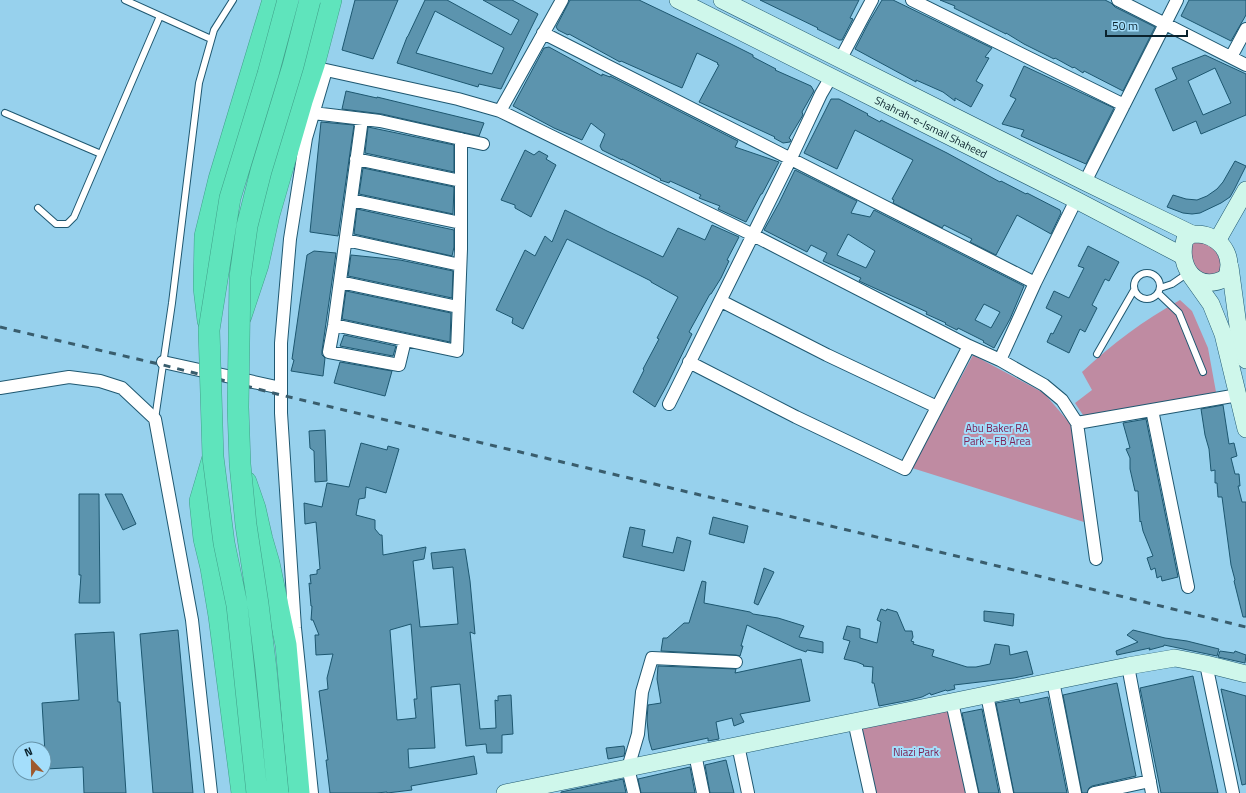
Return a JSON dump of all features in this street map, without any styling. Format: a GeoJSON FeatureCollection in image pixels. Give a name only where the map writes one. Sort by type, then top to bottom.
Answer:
{"type":"FeatureCollection","features":[{"type":"Feature","properties":{"kind":"highway"},"geometry":{"type":"LineString","coordinates":[[257,793],[238,605],[224,543],[212,457],[209,330],[204,288],[205,236],[219,179],[273,0]]}},
{"type":"Feature","properties":{"kind":"highway"},"geometry":{"type":"LineString","coordinates":[[209,330],[230,198],[268,74],[288,0]]}},
{"type":"Feature","properties":{"kind":"highway"},"geometry":{"type":"LineString","coordinates":[[278,793],[266,669],[246,525],[240,464],[238,407],[240,277],[247,226],[261,171],[293,66],[310,0]]}},
{"type":"Feature","properties":{"kind":"highway"},"geometry":{"type":"LineString","coordinates":[[240,320],[258,265],[269,215],[314,65],[331,0]]}},
{"type":"Feature","properties":{"kind":"highway"},"geometry":{"type":"LineString","coordinates":[[212,457],[200,500],[204,540],[211,568],[220,623],[242,793]]}},
{"type":"Feature","properties":{"kind":"highway"},"geometry":{"type":"LineString","coordinates":[[240,464],[255,508],[262,539],[270,563],[286,645],[299,793]]}},
{"type":"Feature","properties":{"kind":"main road","name":"Shahrah-e-Ismail Shaheed"},"geometry":{"type":"LineString","coordinates":[[678,0],[1076,200],[1183,256]]}},
{"type":"Feature","properties":{"kind":"main road","name":"Shahrah-e-Ismail Shaheed"},"geometry":{"type":"LineString","coordinates":[[722,0],[1192,234]]}},
{"type":"Feature","properties":{"kind":"main road"},"geometry":{"type":"LineString","coordinates":[[1217,240],[1246,190]]}},
{"type":"Feature","properties":{"kind":"main road"},"geometry":{"type":"LineString","coordinates":[[1246,360],[1239,333],[1230,267],[1225,250],[1217,240],[1204,235],[1192,234],[1185,239],[1183,256],[1189,273],[1211,304],[1223,334],[1246,429]]}},
{"type":"Feature","properties":{"kind":"main road"},"geometry":{"type":"LineString","coordinates":[[1189,273],[1204,282],[1212,283],[1226,278],[1230,267]]}},
{"type":"Feature","properties":{"kind":"main road"},"geometry":{"type":"LineString","coordinates":[[505,793],[564,787],[628,768],[738,744],[1128,666],[1175,658],[1246,674]]}},
{"type":"Feature","properties":{"kind":"street"},"geometry":{"type":"LineString","coordinates":[[500,111],[562,0]]}},
{"type":"Feature","properties":{"kind":"street"},"geometry":{"type":"LineString","coordinates":[[840,60],[872,0]]}},
{"type":"Feature","properties":{"kind":"street"},"geometry":{"type":"LineString","coordinates":[[912,0],[1124,104]]}},
{"type":"Feature","properties":{"kind":"street"},"geometry":{"type":"LineString","coordinates":[[1118,0],[1246,65]]}},
{"type":"Feature","properties":{"kind":"street"},"geometry":{"type":"LineString","coordinates":[[1085,182],[1177,0]]}},
{"type":"Feature","properties":{"kind":"street"},"geometry":{"type":"LineString","coordinates":[[1231,57],[1246,29]]}},
{"type":"Feature","properties":{"kind":"street"},"geometry":{"type":"LineString","coordinates":[[543,33],[1035,283]]}},
{"type":"Feature","properties":{"kind":"street"},"geometry":{"type":"LineString","coordinates":[[312,793],[295,628],[281,413],[281,343],[290,239],[306,138],[326,70],[458,99],[500,111],[753,235],[969,346],[1000,360],[1044,385],[1062,400],[1077,423],[1096,559]]}},
{"type":"Feature","properties":{"kind":"street"},"geometry":{"type":"LineString","coordinates":[[669,404],[688,362],[721,301],[821,94],[831,77]]}},
{"type":"Feature","properties":{"kind":"street"},"geometry":{"type":"LineString","coordinates":[[313,113],[380,121],[483,144]]}},
{"type":"Feature","properties":{"kind":"street"},"geometry":{"type":"LineString","coordinates":[[362,119],[329,352],[399,365],[405,340]]}},
{"type":"Feature","properties":{"kind":"street"},"geometry":{"type":"LineString","coordinates":[[334,325],[457,351],[461,224],[460,139]]}},
{"type":"Feature","properties":{"kind":"street"},"geometry":{"type":"LineString","coordinates":[[356,159],[461,181]]}},
{"type":"Feature","properties":{"kind":"street"},"geometry":{"type":"LineString","coordinates":[[351,200],[461,224]]}},
{"type":"Feature","properties":{"kind":"street"},"geometry":{"type":"LineString","coordinates":[[1000,360],[1035,283],[1076,200]]}},
{"type":"Feature","properties":{"kind":"street"},"geometry":{"type":"LineString","coordinates":[[346,240],[460,265]]}},
{"type":"Feature","properties":{"kind":"street"},"geometry":{"type":"LineString","coordinates":[[340,282],[458,307]]}},
{"type":"Feature","properties":{"kind":"street"},"geometry":{"type":"LineString","coordinates":[[721,301],[827,355],[937,407]]}},
{"type":"Feature","properties":{"kind":"street"},"geometry":{"type":"LineString","coordinates":[[688,362],[796,417],[905,469],[969,346]]}},
{"type":"Feature","properties":{"kind":"street"},"geometry":{"type":"LineString","coordinates":[[163,362],[281,388]]}},
{"type":"Feature","properties":{"kind":"street"},"geometry":{"type":"LineString","coordinates":[[0,388],[69,377],[100,381],[122,388],[155,419],[192,620],[211,793]]}},
{"type":"Feature","properties":{"kind":"street"},"geometry":{"type":"LineString","coordinates":[[1077,423],[1238,395]]}},
{"type":"Feature","properties":{"kind":"street"},"geometry":{"type":"LineString","coordinates":[[1152,410],[1188,587]]}},
{"type":"Feature","properties":{"kind":"street"},"geometry":{"type":"LineString","coordinates":[[634,793],[628,768],[638,734],[642,692],[652,658],[736,662]]}},
{"type":"Feature","properties":{"kind":"street"},"geometry":{"type":"LineString","coordinates":[[1206,664],[1233,793]]}},
{"type":"Feature","properties":{"kind":"street"},"geometry":{"type":"LineString","coordinates":[[1094,793],[1151,787],[1128,666]]}},
{"type":"Feature","properties":{"kind":"street"},"geometry":{"type":"LineString","coordinates":[[1053,681],[1076,793]]}},
{"type":"Feature","properties":{"kind":"street"},"geometry":{"type":"LineString","coordinates":[[987,695],[1007,793]]}},
{"type":"Feature","properties":{"kind":"street"},"geometry":{"type":"LineString","coordinates":[[952,702],[972,793]]}},
{"type":"Feature","properties":{"kind":"street"},"geometry":{"type":"LineString","coordinates":[[854,721],[870,793]]}},
{"type":"Feature","properties":{"kind":"street"},"geometry":{"type":"LineString","coordinates":[[738,744],[748,793]]}},
{"type":"Feature","properties":{"kind":"street"},"geometry":{"type":"LineString","coordinates":[[695,754],[703,793]]}},
{"type":"Feature","properties":{"kind":"lane"},"geometry":{"type":"LineString","coordinates":[[125,0],[211,39]]}},
{"type":"Feature","properties":{"kind":"lane"},"geometry":{"type":"LineString","coordinates":[[155,419],[199,83],[214,30],[233,0]]}},
{"type":"Feature","properties":{"kind":"lane"},"geometry":{"type":"LineString","coordinates":[[38,208],[56,224],[67,224],[72,221],[160,16]]}},
{"type":"Feature","properties":{"kind":"lane"},"geometry":{"type":"LineString","coordinates":[[5,113],[101,154]]}},
{"type":"Feature","properties":{"kind":"lane"},"geometry":{"type":"LineString","coordinates":[[1097,354],[1134,290],[1136,279],[1140,275],[1146,273],[1156,277],[1159,282],[1159,290],[1179,313],[1203,372]]}},
{"type":"Feature","properties":{"kind":"lane"},"geometry":{"type":"LineString","coordinates":[[1134,290],[1142,298],[1148,299],[1154,297],[1159,290],[1189,273]]}},
{"type":"Feature","properties":{"kind":"green space"},"geometry":{"type":"Polygon","coordinates":[[[1196,238],[1217,247],[1224,276],[1198,276],[1189,248],[1196,238]]]}},
{"type":"Feature","properties":{"kind":"green space"},"geometry":{"type":"Polygon","coordinates":[[[1180,300],[1192,311],[1208,348],[1216,392],[1085,418],[1075,403],[1092,390],[1082,372],[1105,351],[1129,333],[1153,316],[1180,300]]]}},
{"type":"Feature","properties":{"kind":"green space","name":"Abu Baker RA Park - FB Area"},"geometry":{"type":"Polygon","coordinates":[[[973,355],[1044,393],[1073,427],[1084,522],[912,468],[973,355]]]}},
{"type":"Feature","properties":{"kind":"green space","name":"Niazi Park"},"geometry":{"type":"Polygon","coordinates":[[[952,702],[972,793],[870,793],[854,722],[952,702]]]}},
{"type":"Feature","properties":{"kind":"building"},"geometry":{"type":"Polygon","coordinates":[[[355,0],[398,0],[373,59],[342,50],[355,0]]]}},
{"type":"Feature","properties":{"kind":"building"},"geometry":{"type":"Polygon","coordinates":[[[425,0],[447,0],[511,35],[519,20],[483,0],[512,0],[538,14],[501,89],[479,84],[478,87],[397,63],[425,0]],[[435,11],[416,53],[492,74],[504,48],[435,11]]]}},
{"type":"Feature","properties":{"kind":"building"},"geometry":{"type":"Polygon","coordinates":[[[570,0],[639,0],[753,55],[753,57],[776,69],[775,70],[811,86],[814,91],[802,112],[803,115],[789,138],[791,140],[790,142],[783,143],[774,138],[775,137],[699,102],[719,65],[717,64],[718,63],[697,53],[682,88],[621,61],[620,62],[569,34],[568,35],[558,30],[556,27],[570,0]]]}},
{"type":"Feature","properties":{"kind":"building"},"geometry":{"type":"Polygon","coordinates":[[[760,0],[859,0],[850,18],[853,19],[842,40],[839,40],[817,29],[818,28],[760,0]]]}},
{"type":"Feature","properties":{"kind":"building"},"geometry":{"type":"Polygon","coordinates":[[[882,0],[893,0],[992,48],[985,57],[989,58],[976,81],[983,85],[971,107],[955,98],[955,101],[943,92],[916,80],[916,82],[855,49],[882,0]]]}},
{"type":"Feature","properties":{"kind":"building"},"geometry":{"type":"Polygon","coordinates":[[[940,0],[1105,0],[1115,7],[1155,27],[1123,91],[1084,71],[1083,73],[1074,67],[1073,68],[1055,58],[1054,59],[1006,33],[954,8],[955,6],[940,0]]]}},
{"type":"Feature","properties":{"kind":"building"},"geometry":{"type":"Polygon","coordinates":[[[1189,0],[1246,0],[1246,15],[1231,41],[1181,16],[1189,0]]]}},
{"type":"Feature","properties":{"kind":"building"},"geometry":{"type":"Polygon","coordinates":[[[549,47],[602,76],[602,74],[610,76],[738,141],[735,147],[779,162],[746,222],[718,209],[720,206],[699,198],[701,195],[670,181],[669,183],[660,180],[661,179],[602,150],[600,146],[605,134],[591,123],[582,140],[554,128],[513,106],[544,48],[549,47]]]}},
{"type":"Feature","properties":{"kind":"building"},"geometry":{"type":"Polygon","coordinates":[[[1205,55],[1246,74],[1246,115],[1201,134],[1196,121],[1173,131],[1155,89],[1177,79],[1172,68],[1205,55]],[[1215,68],[1188,81],[1203,115],[1231,103],[1215,68]]]}},
{"type":"Feature","properties":{"kind":"building"},"geometry":{"type":"Polygon","coordinates":[[[1024,66],[1114,108],[1086,164],[1021,136],[1024,130],[1002,124],[1016,99],[1010,96],[1024,66]]]}},
{"type":"Feature","properties":{"kind":"building"},"geometry":{"type":"Polygon","coordinates":[[[346,91],[484,123],[479,136],[382,114],[342,109],[346,91]]]}},
{"type":"Feature","properties":{"kind":"building"},"geometry":{"type":"Polygon","coordinates":[[[831,99],[839,99],[880,122],[881,120],[947,153],[1000,182],[1001,181],[1026,194],[1027,193],[1060,210],[1061,213],[1051,234],[1017,215],[996,255],[970,242],[972,239],[944,225],[942,228],[893,203],[894,200],[892,199],[913,160],[855,130],[837,169],[804,153],[831,99]]]}},
{"type":"Feature","properties":{"kind":"building"},"geometry":{"type":"Polygon","coordinates":[[[321,122],[354,125],[338,236],[310,232],[321,122]]]}},
{"type":"Feature","properties":{"kind":"building"},"geometry":{"type":"Polygon","coordinates":[[[368,127],[454,145],[454,172],[365,153],[368,127]]]}},
{"type":"Feature","properties":{"kind":"building"},"geometry":{"type":"Polygon","coordinates":[[[525,150],[534,155],[539,151],[548,156],[546,159],[556,165],[531,217],[515,208],[515,205],[501,200],[525,150]]]}},
{"type":"Feature","properties":{"kind":"building"},"geometry":{"type":"Polygon","coordinates":[[[1235,161],[1246,166],[1230,197],[1200,213],[1183,213],[1167,207],[1173,195],[1186,199],[1197,200],[1207,196],[1217,189],[1223,182],[1235,161]]]}},
{"type":"Feature","properties":{"kind":"building"},"geometry":{"type":"Polygon","coordinates":[[[363,168],[454,187],[453,214],[359,194],[363,168]]]}},
{"type":"Feature","properties":{"kind":"building"},"geometry":{"type":"Polygon","coordinates":[[[795,170],[857,201],[851,213],[870,217],[874,210],[1024,286],[1010,319],[994,348],[983,342],[984,341],[958,328],[957,330],[926,314],[927,312],[859,281],[861,278],[823,261],[827,253],[811,245],[807,252],[764,230],[795,170]],[[848,234],[837,255],[866,268],[875,251],[848,234]],[[984,304],[975,320],[991,328],[1000,312],[984,304]]]}},
{"type":"Feature","properties":{"kind":"building"},"geometry":{"type":"Polygon","coordinates":[[[357,209],[454,230],[454,247],[452,256],[354,234],[357,209]]]}},
{"type":"Feature","properties":{"kind":"building"},"geometry":{"type":"Polygon","coordinates":[[[565,210],[663,257],[678,228],[705,240],[712,225],[739,237],[727,260],[729,261],[721,278],[710,294],[689,332],[692,334],[655,407],[633,392],[659,339],[657,338],[678,297],[651,281],[567,239],[523,329],[512,323],[513,318],[496,310],[525,250],[535,256],[545,236],[552,242],[565,210]]]}},
{"type":"Feature","properties":{"kind":"building"},"geometry":{"type":"Polygon","coordinates":[[[1088,246],[1119,262],[1109,281],[1105,279],[1092,305],[1097,308],[1085,332],[1080,329],[1069,353],[1047,342],[1062,316],[1046,308],[1054,291],[1069,298],[1084,268],[1078,266],[1088,246]]]}},
{"type":"Feature","properties":{"kind":"building"},"geometry":{"type":"Polygon","coordinates":[[[314,251],[336,253],[322,351],[322,355],[325,358],[323,376],[291,371],[294,360],[292,359],[307,255],[314,251]]]}},
{"type":"Feature","properties":{"kind":"building"},"geometry":{"type":"Polygon","coordinates":[[[351,255],[400,260],[453,271],[452,298],[348,276],[351,255]]]}},
{"type":"Feature","properties":{"kind":"building"},"geometry":{"type":"Polygon","coordinates":[[[346,291],[451,313],[450,342],[342,319],[346,291]]]}},
{"type":"Feature","properties":{"kind":"building"},"geometry":{"type":"Polygon","coordinates":[[[344,335],[396,346],[393,356],[340,346],[344,335]]]}},
{"type":"Feature","properties":{"kind":"building"},"geometry":{"type":"Polygon","coordinates":[[[340,362],[392,371],[385,396],[334,383],[340,362]]]}},
{"type":"Feature","properties":{"kind":"building"},"geometry":{"type":"Polygon","coordinates":[[[1223,405],[1229,444],[1234,443],[1237,456],[1231,458],[1235,474],[1239,474],[1240,486],[1238,486],[1242,502],[1246,502],[1246,617],[1243,617],[1234,581],[1222,497],[1218,497],[1217,483],[1215,483],[1215,470],[1211,471],[1209,449],[1201,409],[1223,405]]]}},
{"type":"Feature","properties":{"kind":"building"},"geometry":{"type":"Polygon","coordinates":[[[1146,419],[1178,577],[1162,581],[1161,576],[1157,578],[1155,568],[1151,570],[1147,558],[1153,556],[1143,531],[1141,521],[1140,522],[1138,491],[1135,491],[1130,469],[1130,458],[1126,449],[1130,448],[1123,423],[1146,419]]]}},
{"type":"Feature","properties":{"kind":"building"},"geometry":{"type":"Polygon","coordinates":[[[325,430],[327,481],[315,482],[314,451],[310,448],[309,431],[325,430]]]}},
{"type":"Feature","properties":{"kind":"building"},"geometry":{"type":"Polygon","coordinates":[[[361,443],[387,450],[388,446],[399,449],[386,493],[366,487],[365,498],[359,499],[356,515],[375,520],[375,529],[380,535],[382,535],[383,555],[426,547],[424,559],[413,561],[420,627],[458,624],[453,567],[433,569],[431,553],[465,549],[470,581],[475,634],[470,632],[480,729],[496,728],[495,700],[498,701],[498,696],[511,695],[513,734],[502,735],[502,753],[487,753],[486,744],[466,746],[460,684],[431,687],[435,748],[408,749],[409,768],[474,756],[477,774],[411,786],[412,790],[387,793],[330,793],[326,760],[328,760],[319,691],[328,689],[327,678],[333,654],[316,655],[315,635],[319,635],[313,620],[311,620],[312,606],[309,583],[311,584],[310,575],[317,574],[317,570],[320,569],[316,522],[305,524],[304,503],[322,507],[327,483],[349,487],[361,443]],[[411,624],[390,630],[397,720],[416,718],[414,699],[417,699],[411,624]]]}},
{"type":"Feature","properties":{"kind":"building"},"geometry":{"type":"Polygon","coordinates":[[[79,494],[99,494],[100,603],[79,603],[81,575],[79,575],[79,494]]]}},
{"type":"Feature","properties":{"kind":"building"},"geometry":{"type":"Polygon","coordinates":[[[105,494],[122,494],[136,524],[123,530],[105,494]]]}},
{"type":"Feature","properties":{"kind":"building"},"geometry":{"type":"Polygon","coordinates":[[[713,517],[748,526],[744,543],[709,534],[713,517]]]}},
{"type":"Feature","properties":{"kind":"building"},"geometry":{"type":"Polygon","coordinates":[[[630,527],[645,530],[642,546],[673,553],[677,537],[691,541],[684,571],[623,557],[630,527]]]}},
{"type":"Feature","properties":{"kind":"building"},"geometry":{"type":"Polygon","coordinates":[[[764,568],[774,572],[758,605],[754,603],[764,568]]]}},
{"type":"Feature","properties":{"kind":"building"},"geometry":{"type":"Polygon","coordinates":[[[702,581],[706,582],[704,603],[778,618],[804,626],[799,637],[823,642],[823,653],[807,650],[806,652],[795,648],[747,625],[741,646],[743,646],[740,656],[661,651],[663,638],[667,638],[684,623],[689,623],[702,581]]]}},
{"type":"Feature","properties":{"kind":"building"},"geometry":{"type":"Polygon","coordinates":[[[881,609],[897,612],[905,631],[912,631],[913,637],[911,641],[914,642],[913,644],[934,650],[932,656],[967,667],[976,667],[990,664],[995,644],[1009,646],[1010,655],[1027,651],[1033,674],[1014,678],[954,685],[955,689],[946,690],[931,695],[930,693],[922,697],[879,706],[874,683],[872,683],[873,667],[863,666],[864,665],[857,662],[844,659],[850,641],[843,639],[847,626],[860,629],[860,638],[877,643],[881,622],[877,620],[881,609]]]}},
{"type":"Feature","properties":{"kind":"building"},"geometry":{"type":"Polygon","coordinates":[[[984,611],[1014,614],[1013,626],[984,621],[984,611]]]}},
{"type":"Feature","properties":{"kind":"building"},"geometry":{"type":"Polygon","coordinates":[[[178,630],[193,793],[153,793],[140,634],[178,630]]]}},
{"type":"Feature","properties":{"kind":"building"},"geometry":{"type":"Polygon","coordinates":[[[1133,630],[1219,649],[1217,656],[1164,645],[1149,650],[1150,648],[1117,655],[1116,651],[1138,642],[1127,635],[1133,630]]]}},
{"type":"Feature","properties":{"kind":"building"},"geometry":{"type":"Polygon","coordinates":[[[114,632],[118,702],[120,702],[126,793],[84,793],[83,767],[52,769],[52,741],[44,741],[42,703],[79,700],[75,634],[114,632]]]}},
{"type":"Feature","properties":{"kind":"building"},"geometry":{"type":"Polygon","coordinates":[[[1220,651],[1234,653],[1235,651],[1246,655],[1245,663],[1218,657],[1220,651]]]}},
{"type":"Feature","properties":{"kind":"building"},"geometry":{"type":"Polygon","coordinates":[[[801,659],[810,701],[740,714],[744,722],[734,726],[732,718],[716,722],[719,739],[708,741],[708,738],[652,750],[649,740],[647,720],[648,705],[661,703],[657,679],[658,666],[736,669],[735,673],[801,659]]]}},
{"type":"Feature","properties":{"kind":"building"},"geometry":{"type":"Polygon","coordinates":[[[1193,676],[1218,793],[1161,793],[1140,688],[1193,676]]]}},
{"type":"Feature","properties":{"kind":"building"},"geometry":{"type":"Polygon","coordinates":[[[1117,683],[1136,776],[1092,786],[1089,788],[1087,793],[1082,793],[1063,695],[1117,683]]]}},
{"type":"Feature","properties":{"kind":"building"},"geometry":{"type":"Polygon","coordinates":[[[1221,689],[1246,696],[1246,784],[1242,785],[1221,689]]]}},
{"type":"Feature","properties":{"kind":"building"},"geometry":{"type":"Polygon","coordinates":[[[1048,697],[1067,793],[1014,793],[996,703],[1019,699],[1020,703],[1048,697]]]}},
{"type":"Feature","properties":{"kind":"building"},"geometry":{"type":"Polygon","coordinates":[[[982,709],[999,793],[979,793],[962,713],[982,709]]]}},
{"type":"Feature","properties":{"kind":"building"},"geometry":{"type":"Polygon","coordinates":[[[624,746],[624,756],[608,759],[606,748],[624,746]]]}},
{"type":"Feature","properties":{"kind":"building"},"geometry":{"type":"Polygon","coordinates":[[[726,760],[734,793],[710,793],[705,765],[726,760]]]}},
{"type":"Feature","properties":{"kind":"building"},"geometry":{"type":"Polygon","coordinates":[[[690,767],[695,793],[641,793],[638,779],[690,767]]]}},
{"type":"Feature","properties":{"kind":"building"},"geometry":{"type":"Polygon","coordinates":[[[623,779],[626,793],[561,793],[561,792],[623,779]]]}},
{"type":"Feature","properties":{"kind":"railway"},"geometry":{"type":"LineString","coordinates":[[0,327],[973,560],[1246,627]]}}]}
